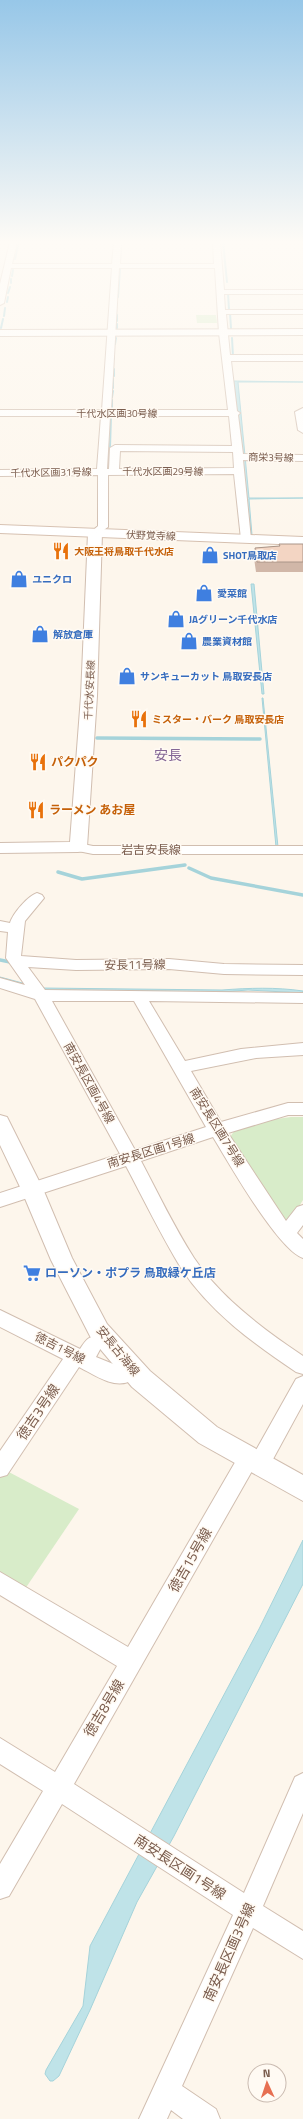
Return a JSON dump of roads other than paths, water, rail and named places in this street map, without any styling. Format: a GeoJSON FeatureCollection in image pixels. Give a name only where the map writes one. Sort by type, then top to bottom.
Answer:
{"type":"FeatureCollection","features":[{"type":"Feature","properties":{"kind":"main road","name":"伏野覚寺線"},"geometry":{"type":"LineString","coordinates":[[0,529],[303,541]]}},
{"type":"Feature","properties":{"kind":"street"},"geometry":{"type":"LineString","coordinates":[[95,533],[103,527],[103,448],[111,341]]}},
{"type":"Feature","properties":{"kind":"street"},"geometry":{"type":"LineString","coordinates":[[224,341],[234,413],[246,538]]}},
{"type":"Feature","properties":{"kind":"street"},"geometry":{"type":"LineString","coordinates":[[227,358],[303,358]]}},
{"type":"Feature","properties":{"kind":"street"},"geometry":{"type":"LineString","coordinates":[[303,411],[300,412],[303,430]]}},
{"type":"Feature","properties":{"kind":"street","name":"千代水区画30号線"},"geometry":{"type":"LineString","coordinates":[[0,413],[234,413]]}},
{"type":"Feature","properties":{"kind":"street"},"geometry":{"type":"LineString","coordinates":[[103,448],[115,448]]}},
{"type":"Feature","properties":{"kind":"street","name":"千代水区画29号線"},"geometry":{"type":"LineString","coordinates":[[238,453],[115,448],[114,472],[239,471]]}},
{"type":"Feature","properties":{"kind":"street","name":"商栄3号線"},"geometry":{"type":"LineString","coordinates":[[238,453],[303,458]]}},
{"type":"Feature","properties":{"kind":"street","name":"千代水区画31号線"},"geometry":{"type":"LineString","coordinates":[[0,473],[114,472]]}},
{"type":"Feature","properties":{"kind":"street","name":"千代水安長線"},"geometry":{"type":"LineString","coordinates":[[78,847],[89,696],[95,533]]}},
{"type":"Feature","properties":{"kind":"street","name":"岩吉安長線"},"geometry":{"type":"LineString","coordinates":[[0,848],[78,847],[93,850],[303,850]]}},
{"type":"Feature","properties":{"kind":"street"},"geometry":{"type":"LineString","coordinates":[[15,961],[13,958],[18,920],[37,898]]}},
{"type":"Feature","properties":{"kind":"street"},"geometry":{"type":"LineString","coordinates":[[0,926],[16,929]]}},
{"type":"Feature","properties":{"kind":"street","name":"安長11号線"},"geometry":{"type":"LineString","coordinates":[[15,961],[76,965],[169,964],[224,969],[303,970]]}},
{"type":"Feature","properties":{"kind":"street","name":"南安長区画4号線"},"geometry":{"type":"LineString","coordinates":[[15,961],[42,995],[177,1245],[200,1280],[245,1325],[303,1366]]}},
{"type":"Feature","properties":{"kind":"street"},"geometry":{"type":"LineString","coordinates":[[0,983],[42,995],[139,997],[241,995],[303,998]]}},
{"type":"Feature","properties":{"kind":"street","name":"南安長区画7号線"},"geometry":{"type":"LineString","coordinates":[[139,997],[218,1130],[277,1223],[303,1251]]}},
{"type":"Feature","properties":{"kind":"street"},"geometry":{"type":"LineString","coordinates":[[181,1068],[227,1056],[251,1052],[303,1049]]}},
{"type":"Feature","properties":{"kind":"street","name":"南安長区画1号線"},"geometry":{"type":"LineString","coordinates":[[0,1200],[259,1116],[288,1109],[303,1109]]}},
{"type":"Feature","properties":{"kind":"street","name":"安長古海線"},"geometry":{"type":"LineString","coordinates":[[0,1123],[32,1189],[62,1260],[99,1331],[141,1379],[208,1435],[253,1462],[303,1489]]}},
{"type":"Feature","properties":{"kind":"street"},"geometry":{"type":"LineString","coordinates":[[286,1233],[303,1212]]}},
{"type":"Feature","properties":{"kind":"street","name":"徳吉1号線"},"geometry":{"type":"LineString","coordinates":[[0,1318],[121,1376]]}},
{"type":"Feature","properties":{"kind":"street","name":"徳吉3号線"},"geometry":{"type":"LineString","coordinates":[[0,1468],[6,1447],[79,1357],[94,1344]]}},
{"type":"Feature","properties":{"kind":"street","name":"徳吉15号線"},"geometry":{"type":"LineString","coordinates":[[132,1662],[253,1462],[303,1385]]}},
{"type":"Feature","properties":{"kind":"street"},"geometry":{"type":"LineString","coordinates":[[0,1583],[132,1662]]}},
{"type":"Feature","properties":{"kind":"street","name":"徳吉8号線"},"geometry":{"type":"LineString","coordinates":[[0,1888],[132,1662]]}},
{"type":"Feature","properties":{"kind":"street","name":"南安長区画1号線"},"geometry":{"type":"LineString","coordinates":[[0,1750],[248,1912],[303,1946]]}},
{"type":"Feature","properties":{"kind":"street","name":"南安長区画3号線"},"geometry":{"type":"LineString","coordinates":[[153,2119],[248,1912],[303,1785]]}},
{"type":"Feature","properties":{"kind":"street"},"geometry":{"type":"LineString","coordinates":[[166,2091],[206,2119]]}},
{"type":"Feature","properties":{"kind":"water"},"geometry":{"type":"Polygon","coordinates":[[[234,381],[303,382],[238,382],[249,498],[303,498],[249,499],[252,535],[248,535],[234,381]]]}},
{"type":"Feature","properties":{"kind":"water"},"geometry":{"type":"Polygon","coordinates":[[[251,584],[254,584],[264,694],[262,694],[251,584]]]}},
{"type":"Feature","properties":{"kind":"water"},"geometry":{"type":"Polygon","coordinates":[[[263,698],[278,847],[276,847],[263,698]]]}},
{"type":"Feature","properties":{"kind":"water"},"geometry":{"type":"Polygon","coordinates":[[[0,977],[41,988],[222,990],[273,988],[303,991],[303,993],[248,990],[222,992],[42,990],[0,980],[0,977]]]}},
{"type":"Feature","properties":{"kind":"water"},"geometry":{"type":"Polygon","coordinates":[[[303,1540],[303,1584],[174,1836],[137,1902],[90,2010],[59,2076],[53,2081],[50,2081],[45,2074],[46,2070],[83,2006],[90,1946],[259,1629],[303,1540]]]}},
{"type":"Feature","properties":{"kind":"waterway"},"geometry":{"type":"LineString","coordinates":[[232,341],[233,357]]}},
{"type":"Feature","properties":{"kind":"waterway"},"geometry":{"type":"LineString","coordinates":[[114,369],[114,376]]}},
{"type":"Feature","properties":{"kind":"waterway"},"geometry":{"type":"LineString","coordinates":[[113,379],[113,388]]}},
{"type":"Feature","properties":{"kind":"waterway"},"geometry":{"type":"LineString","coordinates":[[112,397],[113,391]]}},
{"type":"Feature","properties":{"kind":"waterway"},"geometry":{"type":"LineString","coordinates":[[112,400],[112,409]]}},
{"type":"Feature","properties":{"kind":"waterway"},"geometry":{"type":"LineString","coordinates":[[110,447],[111,417]]}},
{"type":"Feature","properties":{"kind":"waterway"},"geometry":{"type":"LineString","coordinates":[[109,450],[109,469]]}},
{"type":"Feature","properties":{"kind":"waterway"},"geometry":{"type":"LineString","coordinates":[[97,738],[260,739]]}},
{"type":"Feature","properties":{"kind":"waterway"},"geometry":{"type":"LineString","coordinates":[[58,872],[82,879],[185,865]]}},
{"type":"Feature","properties":{"kind":"waterway"},"geometry":{"type":"LineString","coordinates":[[189,868],[211,878],[303,895]]}},
{"type":"Feature","properties":{"kind":"waterway"},"geometry":{"type":"LineString","coordinates":[[0,960],[10,962]]}},
{"type":"Feature","properties":{"kind":"place","name":"大阪王将鳥取千代水店"},"geometry":{"type":"Point","coordinates":[61,551]}},
{"type":"Feature","properties":{"kind":"place","name":"SHOT鳥取店"},"geometry":{"type":"Point","coordinates":[210,555]}},
{"type":"Feature","properties":{"kind":"place","name":"ユニクロ"},"geometry":{"type":"Point","coordinates":[19,579]}},
{"type":"Feature","properties":{"kind":"place","name":"愛菜館"},"geometry":{"type":"Point","coordinates":[204,593]}},
{"type":"Feature","properties":{"kind":"place","name":"JAグリーン千代水店"},"geometry":{"type":"Point","coordinates":[176,619]}},
{"type":"Feature","properties":{"kind":"place","name":"解放倉庫"},"geometry":{"type":"Point","coordinates":[40,634]}},
{"type":"Feature","properties":{"kind":"place","name":"農業資材館"},"geometry":{"type":"Point","coordinates":[189,641]}},
{"type":"Feature","properties":{"kind":"place","name":"サンキューカット 鳥取安長店"},"geometry":{"type":"Point","coordinates":[127,676]}},
{"type":"Feature","properties":{"kind":"place","name":"ミスター・バーク 鳥取安長店"},"geometry":{"type":"Point","coordinates":[139,719]}},
{"type":"Feature","properties":{"kind":"place","name":"パクパク"},"geometry":{"type":"Point","coordinates":[38,762]}},
{"type":"Feature","properties":{"kind":"place","name":"ラーメン あお屋"},"geometry":{"type":"Point","coordinates":[36,810]}},
{"type":"Feature","properties":{"kind":"place","name":"ローソン・ポプラ 鳥取緑ケ丘店"},"geometry":{"type":"Point","coordinates":[32,1273]}},
{"type":"Feature","properties":{"kind":"district","name":"安長"},"geometry":{"type":"Point","coordinates":[168,755]}}]}
